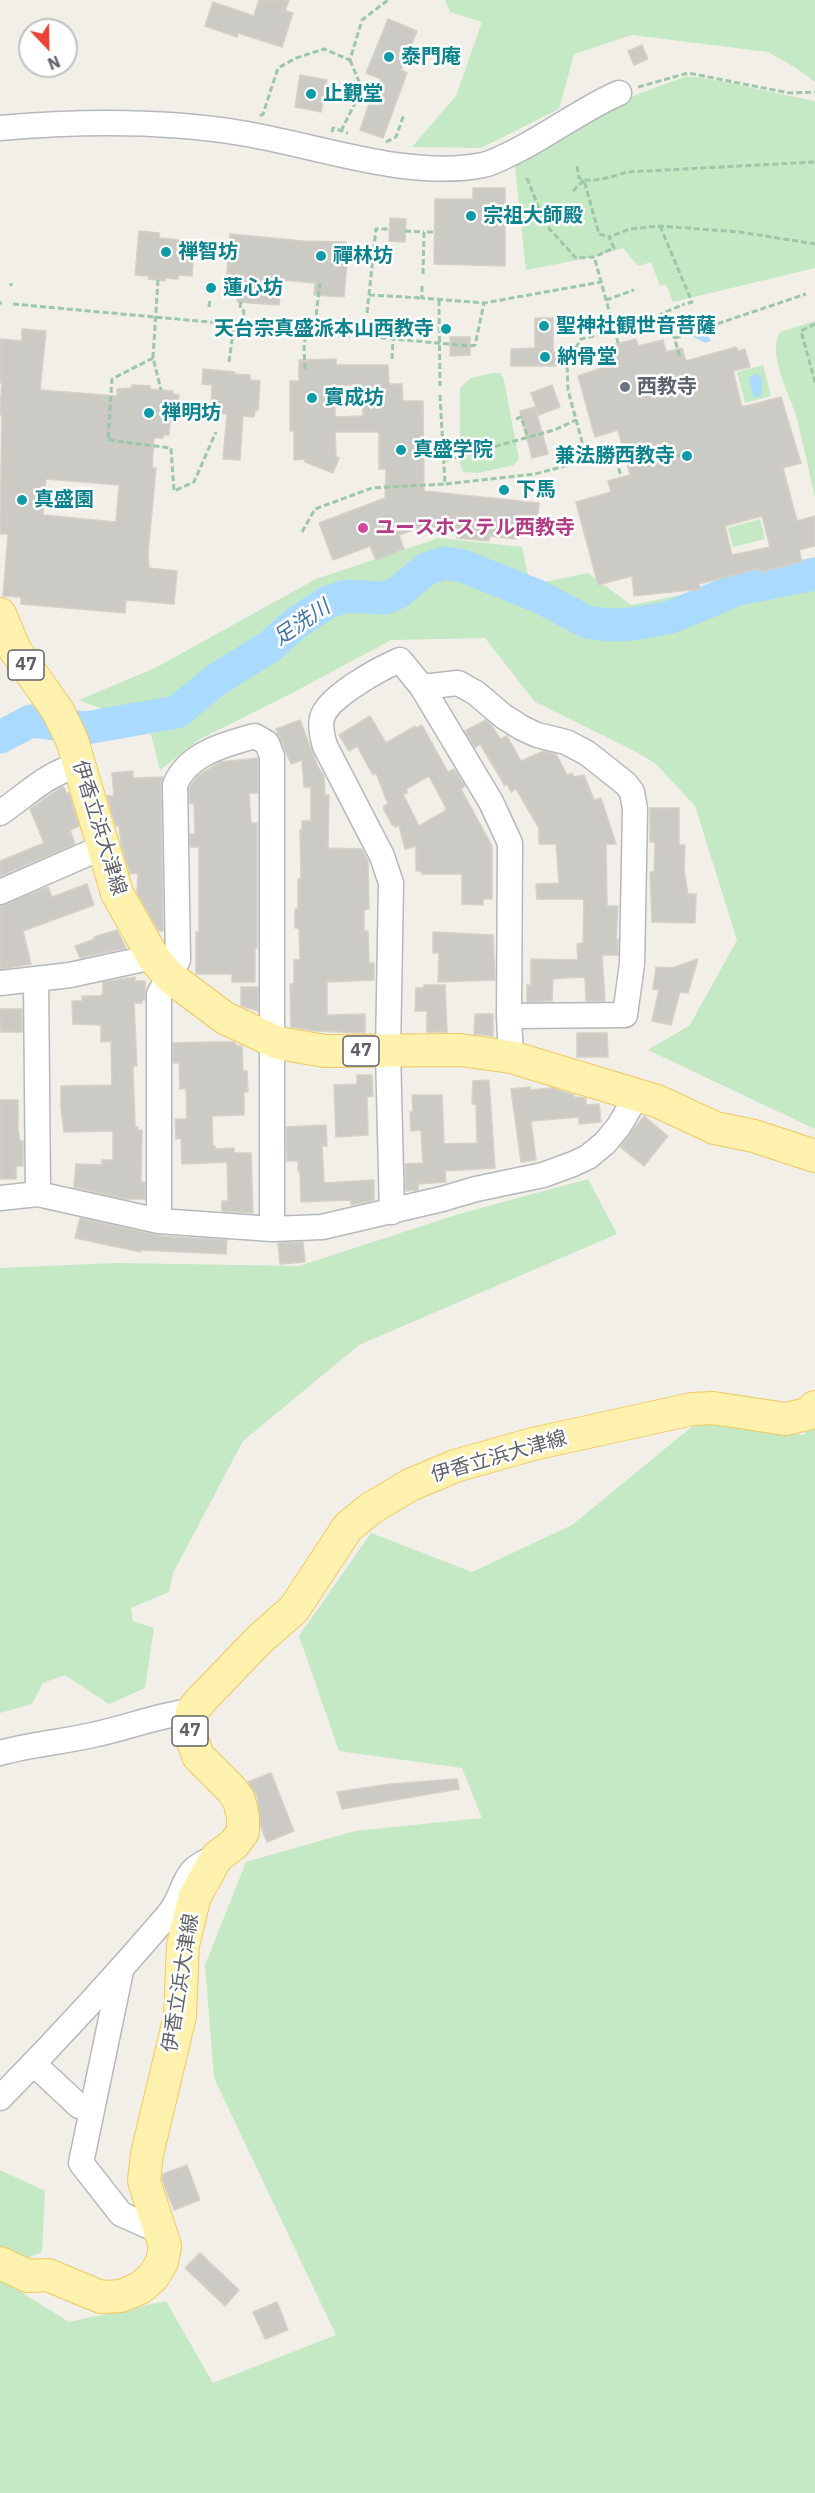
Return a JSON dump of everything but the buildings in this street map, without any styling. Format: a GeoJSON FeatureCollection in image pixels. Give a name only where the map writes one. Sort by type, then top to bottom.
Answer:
{"type":"FeatureCollection","features":[{"type":"Feature","properties":{"kind":"main road","name":"伊香立浜大津線"},"geometry":{"type":"LineString","coordinates":[[0,614],[15,650],[58,711],[76,752],[117,894],[161,967],[225,1018],[271,1040],[325,1051],[459,1050],[511,1057],[657,1101],[716,1128],[754,1136],[815,1156]]}},
{"type":"Feature","properties":{"kind":"main road","name":"伊香立浜大津線"},"geometry":{"type":"LineString","coordinates":[[0,2263],[28,2276],[48,2275],[101,2297],[121,2296],[140,2288],[153,2277],[162,2262],[165,2246],[144,2181],[147,2154],[180,2016],[183,1945],[195,1896],[217,1857],[234,1845],[243,1832],[243,1817],[239,1800],[198,1756],[190,1733],[192,1711],[260,1639],[294,1609],[348,1527],[370,1509],[410,1485],[455,1466],[533,1444],[692,1409],[713,1408],[786,1419],[811,1413],[815,1407]]}},
{"type":"Feature","properties":{"kind":"street"},"geometry":{"type":"LineString","coordinates":[[0,128],[44,124],[165,124],[336,141],[370,161],[423,169],[481,166],[519,149],[561,126],[591,105],[619,93]]}},
{"type":"Feature","properties":{"kind":"street"},"geometry":{"type":"LineString","coordinates":[[392,1212],[388,1052],[391,883],[382,856],[325,746],[321,730],[322,717],[327,706],[381,669],[400,660],[422,687],[491,802],[510,843],[509,1016],[511,1057]]}},
{"type":"Feature","properties":{"kind":"street"},"geometry":{"type":"LineString","coordinates":[[422,687],[458,683],[476,693],[502,716],[522,728],[537,735],[566,742],[587,753],[626,784],[632,792],[634,809],[632,964],[625,1016],[509,1016]]}},
{"type":"Feature","properties":{"kind":"street"},"geometry":{"type":"LineString","coordinates":[[0,983],[161,967],[178,960],[175,785],[180,774],[196,758],[255,736],[267,743],[272,756],[272,1229]]}},
{"type":"Feature","properties":{"kind":"street"},"geometry":{"type":"LineString","coordinates":[[0,813],[43,779],[60,770],[76,752]]}},
{"type":"Feature","properties":{"kind":"street"},"geometry":{"type":"LineString","coordinates":[[0,892],[103,847]]}},
{"type":"Feature","properties":{"kind":"street"},"geometry":{"type":"LineString","coordinates":[[159,1221],[161,967]]}},
{"type":"Feature","properties":{"kind":"street"},"geometry":{"type":"LineString","coordinates":[[36,979],[38,1194]]}},
{"type":"Feature","properties":{"kind":"street"},"geometry":{"type":"LineString","coordinates":[[0,1198],[38,1194],[159,1221],[272,1229],[322,1227],[543,1175],[581,1160],[605,1143],[619,1126],[637,1095]]}},
{"type":"Feature","properties":{"kind":"street"},"geometry":{"type":"LineString","coordinates":[[0,1753],[26,1746],[96,1735],[173,1713],[192,1711]]}},
{"type":"Feature","properties":{"kind":"street"},"geometry":{"type":"LineString","coordinates":[[0,2098],[122,1969],[175,1907],[184,1881],[200,1863],[217,1857]]}},
{"type":"Feature","properties":{"kind":"street"},"geometry":{"type":"LineString","coordinates":[[122,1969],[90,2110],[81,2163],[121,2214],[159,2231]]}},
{"type":"Feature","properties":{"kind":"street"},"geometry":{"type":"LineString","coordinates":[[34,2064],[79,2106],[90,2110]]}},
{"type":"Feature","properties":{"kind":"path"},"geometry":{"type":"LineString","coordinates":[[336,141],[362,89],[351,60],[362,20],[388,0]]}},
{"type":"Feature","properties":{"kind":"path"},"geometry":{"type":"LineString","coordinates":[[240,133],[263,114],[279,68],[288,61],[324,49],[351,60]]}},
{"type":"Feature","properties":{"kind":"path"},"geometry":{"type":"LineString","coordinates":[[619,93],[688,73],[789,93],[815,92]]}},
{"type":"Feature","properties":{"kind":"path"},"geometry":{"type":"LineString","coordinates":[[379,144],[396,137],[404,114]]}},
{"type":"Feature","properties":{"kind":"path"},"geometry":{"type":"LineString","coordinates":[[336,141],[351,134]]}},
{"type":"Feature","properties":{"kind":"path"},"geometry":{"type":"LineString","coordinates":[[576,166],[579,178],[584,180],[610,177],[627,172],[815,162]]}},
{"type":"Feature","properties":{"kind":"path"},"geometry":{"type":"LineString","coordinates":[[527,178],[545,224],[576,258],[594,258],[614,248],[609,237]]}},
{"type":"Feature","properties":{"kind":"path"},"geometry":{"type":"LineString","coordinates":[[573,191],[584,180]]}},
{"type":"Feature","properties":{"kind":"path"},"geometry":{"type":"LineString","coordinates":[[584,180],[599,234],[609,237],[630,229],[660,226],[740,232],[815,244]]}},
{"type":"Feature","properties":{"kind":"path"},"geometry":{"type":"LineString","coordinates":[[587,460],[568,390],[567,363],[581,339],[651,322],[663,313],[692,302],[660,226]]}},
{"type":"Feature","properties":{"kind":"path"},"geometry":{"type":"LineString","coordinates":[[367,313],[376,228],[390,229]]}},
{"type":"Feature","properties":{"kind":"path"},"geometry":{"type":"LineString","coordinates":[[405,231],[435,232]]}},
{"type":"Feature","properties":{"kind":"path"},"geometry":{"type":"LineString","coordinates":[[423,274],[424,232]]}},
{"type":"Feature","properties":{"kind":"path"},"geometry":{"type":"LineString","coordinates":[[594,258],[618,343]]}},
{"type":"Feature","properties":{"kind":"path"},"geometry":{"type":"LineString","coordinates":[[158,280],[153,358],[161,390]]}},
{"type":"Feature","properties":{"kind":"path"},"geometry":{"type":"LineString","coordinates":[[369,295],[484,303],[601,282]]}},
{"type":"Feature","properties":{"kind":"path"},"geometry":{"type":"LineString","coordinates":[[315,333],[320,283]]}},
{"type":"Feature","properties":{"kind":"path"},"geometry":{"type":"LineString","coordinates":[[422,286],[422,298]]}},
{"type":"Feature","properties":{"kind":"path"},"geometry":{"type":"LineString","coordinates":[[606,300],[633,290]]}},
{"type":"Feature","properties":{"kind":"path"},"geometry":{"type":"LineString","coordinates":[[242,293],[240,308],[244,311],[243,326]]}},
{"type":"Feature","properties":{"kind":"path"},"geometry":{"type":"LineString","coordinates":[[675,338],[806,294]]}},
{"type":"Feature","properties":{"kind":"path"},"geometry":{"type":"LineString","coordinates":[[209,307],[210,300]]}},
{"type":"Feature","properties":{"kind":"path"},"geometry":{"type":"LineString","coordinates":[[438,300],[440,386]]}},
{"type":"Feature","properties":{"kind":"path"},"geometry":{"type":"LineString","coordinates":[[13,304],[438,344],[475,345],[484,303]]}},
{"type":"Feature","properties":{"kind":"path"},"geometry":{"type":"LineString","coordinates":[[651,322],[672,330],[680,357]]}},
{"type":"Feature","properties":{"kind":"path"},"geometry":{"type":"LineString","coordinates":[[815,324],[801,331],[815,382]]}},
{"type":"Feature","properties":{"kind":"path"},"geometry":{"type":"LineString","coordinates":[[230,362],[234,325]]}},
{"type":"Feature","properties":{"kind":"path"},"geometry":{"type":"LineString","coordinates":[[305,369],[306,332]]}},
{"type":"Feature","properties":{"kind":"path"},"geometry":{"type":"LineString","coordinates":[[392,359],[393,340]]}},
{"type":"Feature","properties":{"kind":"path"},"geometry":{"type":"LineString","coordinates":[[153,358],[112,379],[108,440],[171,448],[174,491],[194,482],[216,432]]}},
{"type":"Feature","properties":{"kind":"path"},"geometry":{"type":"LineString","coordinates":[[440,395],[445,484]]}},
{"type":"Feature","properties":{"kind":"path"},"geometry":{"type":"LineString","coordinates":[[516,419],[521,417],[528,438]]}},
{"type":"Feature","properties":{"kind":"path"},"geometry":{"type":"LineString","coordinates":[[443,461],[528,438],[576,420]]}},
{"type":"Feature","properties":{"kind":"path"},"geometry":{"type":"LineString","coordinates":[[677,456],[688,452]]}},
{"type":"Feature","properties":{"kind":"path"},"geometry":{"type":"LineString","coordinates":[[302,532],[315,509],[372,488],[445,484],[536,474],[587,460],[617,462],[621,477]]}},
{"type":"Feature","properties":{"kind":"green space"},"geometry":{"type":"Polygon","coordinates":[[[445,0],[815,0],[815,82],[768,52],[632,35],[574,54],[559,109],[481,148],[412,147],[456,96],[482,22],[450,12],[445,0]]]}},
{"type":"Feature","properties":{"kind":"green space"},"geometry":{"type":"Polygon","coordinates":[[[687,76],[815,101],[815,268],[673,302],[666,284],[660,286],[651,262],[638,266],[623,248],[593,257],[526,270],[514,158],[598,109],[687,76]]]}},
{"type":"Feature","properties":{"kind":"green space"},"geometry":{"type":"Polygon","coordinates":[[[815,321],[815,498],[796,416],[780,373],[776,351],[780,332],[815,321]]]}},
{"type":"Feature","properties":{"kind":"green space"},"geometry":{"type":"Polygon","coordinates":[[[763,365],[771,396],[745,403],[737,372],[763,365]]]}},
{"type":"Feature","properties":{"kind":"green space"},"geometry":{"type":"Polygon","coordinates":[[[500,373],[504,380],[519,459],[514,465],[478,473],[463,472],[460,463],[460,388],[471,378],[500,373]]]}},
{"type":"Feature","properties":{"kind":"green space"},"geometry":{"type":"Polygon","coordinates":[[[760,519],[765,539],[733,547],[728,528],[760,519]]]}},
{"type":"Feature","properties":{"kind":"green space"},"geometry":{"type":"Polygon","coordinates":[[[439,538],[522,547],[530,585],[588,573],[631,605],[731,585],[815,562],[815,1129],[648,1050],[690,1025],[737,940],[695,806],[655,763],[535,702],[485,638],[391,640],[200,739],[160,770],[149,727],[79,700],[155,668],[316,579],[439,538]]]}},
{"type":"Feature","properties":{"kind":"green space"},"geometry":{"type":"Polygon","coordinates":[[[588,1179],[617,1234],[359,1345],[243,1441],[173,1573],[169,1592],[131,1608],[133,1621],[154,1628],[145,1688],[109,1704],[65,1675],[43,1683],[32,1704],[0,1713],[0,1268],[116,1263],[299,1266],[459,1214],[588,1179]]]}},
{"type":"Feature","properties":{"kind":"green space"},"geometry":{"type":"Polygon","coordinates":[[[705,1416],[803,1435],[815,1424],[815,2493],[0,2493],[0,2279],[69,2322],[166,2301],[213,2383],[336,2335],[214,2078],[205,1965],[246,1862],[355,1831],[482,1818],[462,1768],[339,1751],[299,1636],[371,1533],[472,1572],[572,1525],[705,1416]]]}},
{"type":"Feature","properties":{"kind":"green space"},"geometry":{"type":"Polygon","coordinates":[[[0,2170],[45,2191],[42,2252],[15,2263],[0,2255],[0,2170]]]}},
{"type":"Feature","properties":{"kind":"water"},"geometry":{"type":"Polygon","coordinates":[[[692,316],[700,321],[711,341],[705,343],[694,337],[686,323],[692,316]]]}},
{"type":"Feature","properties":{"kind":"water"},"geometry":{"type":"Polygon","coordinates":[[[756,374],[762,379],[761,396],[754,398],[749,378],[756,374]]]}},
{"type":"Feature","properties":{"kind":"waterway","name":"足洗川"},"geometry":{"type":"LineString","coordinates":[[0,737],[31,721],[86,728],[177,712],[216,680],[269,647],[296,623],[328,602],[347,596],[385,598],[399,592],[426,569],[445,563],[463,566],[540,597],[587,622],[608,625],[634,624],[671,617],[738,589],[815,574]]}},
{"type":"Feature","properties":{"kind":"place","name":"泰門庵"},"geometry":{"type":"Point","coordinates":[389,57]}},
{"type":"Feature","properties":{"kind":"place","name":"止覲堂"},"geometry":{"type":"Point","coordinates":[311,94]}},
{"type":"Feature","properties":{"kind":"place","name":"宗祖大師殿"},"geometry":{"type":"Point","coordinates":[471,216]}},
{"type":"Feature","properties":{"kind":"place","name":"禅智坊"},"geometry":{"type":"Point","coordinates":[166,252]}},
{"type":"Feature","properties":{"kind":"place","name":"禪林坊"},"geometry":{"type":"Point","coordinates":[321,256]}},
{"type":"Feature","properties":{"kind":"place","name":"蓮心坊"},"geometry":{"type":"Point","coordinates":[211,288]}},
{"type":"Feature","properties":{"kind":"place","name":"聖神社観世音菩薩"},"geometry":{"type":"Point","coordinates":[544,326]}},
{"type":"Feature","properties":{"kind":"place","name":"天台宗真盛派本山西教寺"},"geometry":{"type":"Point","coordinates":[446,329]}},
{"type":"Feature","properties":{"kind":"place","name":"納骨堂"},"geometry":{"type":"Point","coordinates":[545,357]}},
{"type":"Feature","properties":{"kind":"place","name":"西教寺"},"geometry":{"type":"Point","coordinates":[625,387]}},
{"type":"Feature","properties":{"kind":"place","name":"實成坊"},"geometry":{"type":"Point","coordinates":[312,398]}},
{"type":"Feature","properties":{"kind":"place","name":"禅明坊"},"geometry":{"type":"Point","coordinates":[149,413]}},
{"type":"Feature","properties":{"kind":"place","name":"真盛学院"},"geometry":{"type":"Point","coordinates":[401,450]}},
{"type":"Feature","properties":{"kind":"place","name":"兼法勝西教寺"},"geometry":{"type":"Point","coordinates":[687,456]}},
{"type":"Feature","properties":{"kind":"place","name":"下馬"},"geometry":{"type":"Point","coordinates":[504,490]}},
{"type":"Feature","properties":{"kind":"place","name":"真盛園"},"geometry":{"type":"Point","coordinates":[22,500]}},
{"type":"Feature","properties":{"kind":"place","name":"ユースホステル西教寺"},"geometry":{"type":"Point","coordinates":[363,528]}}]}
